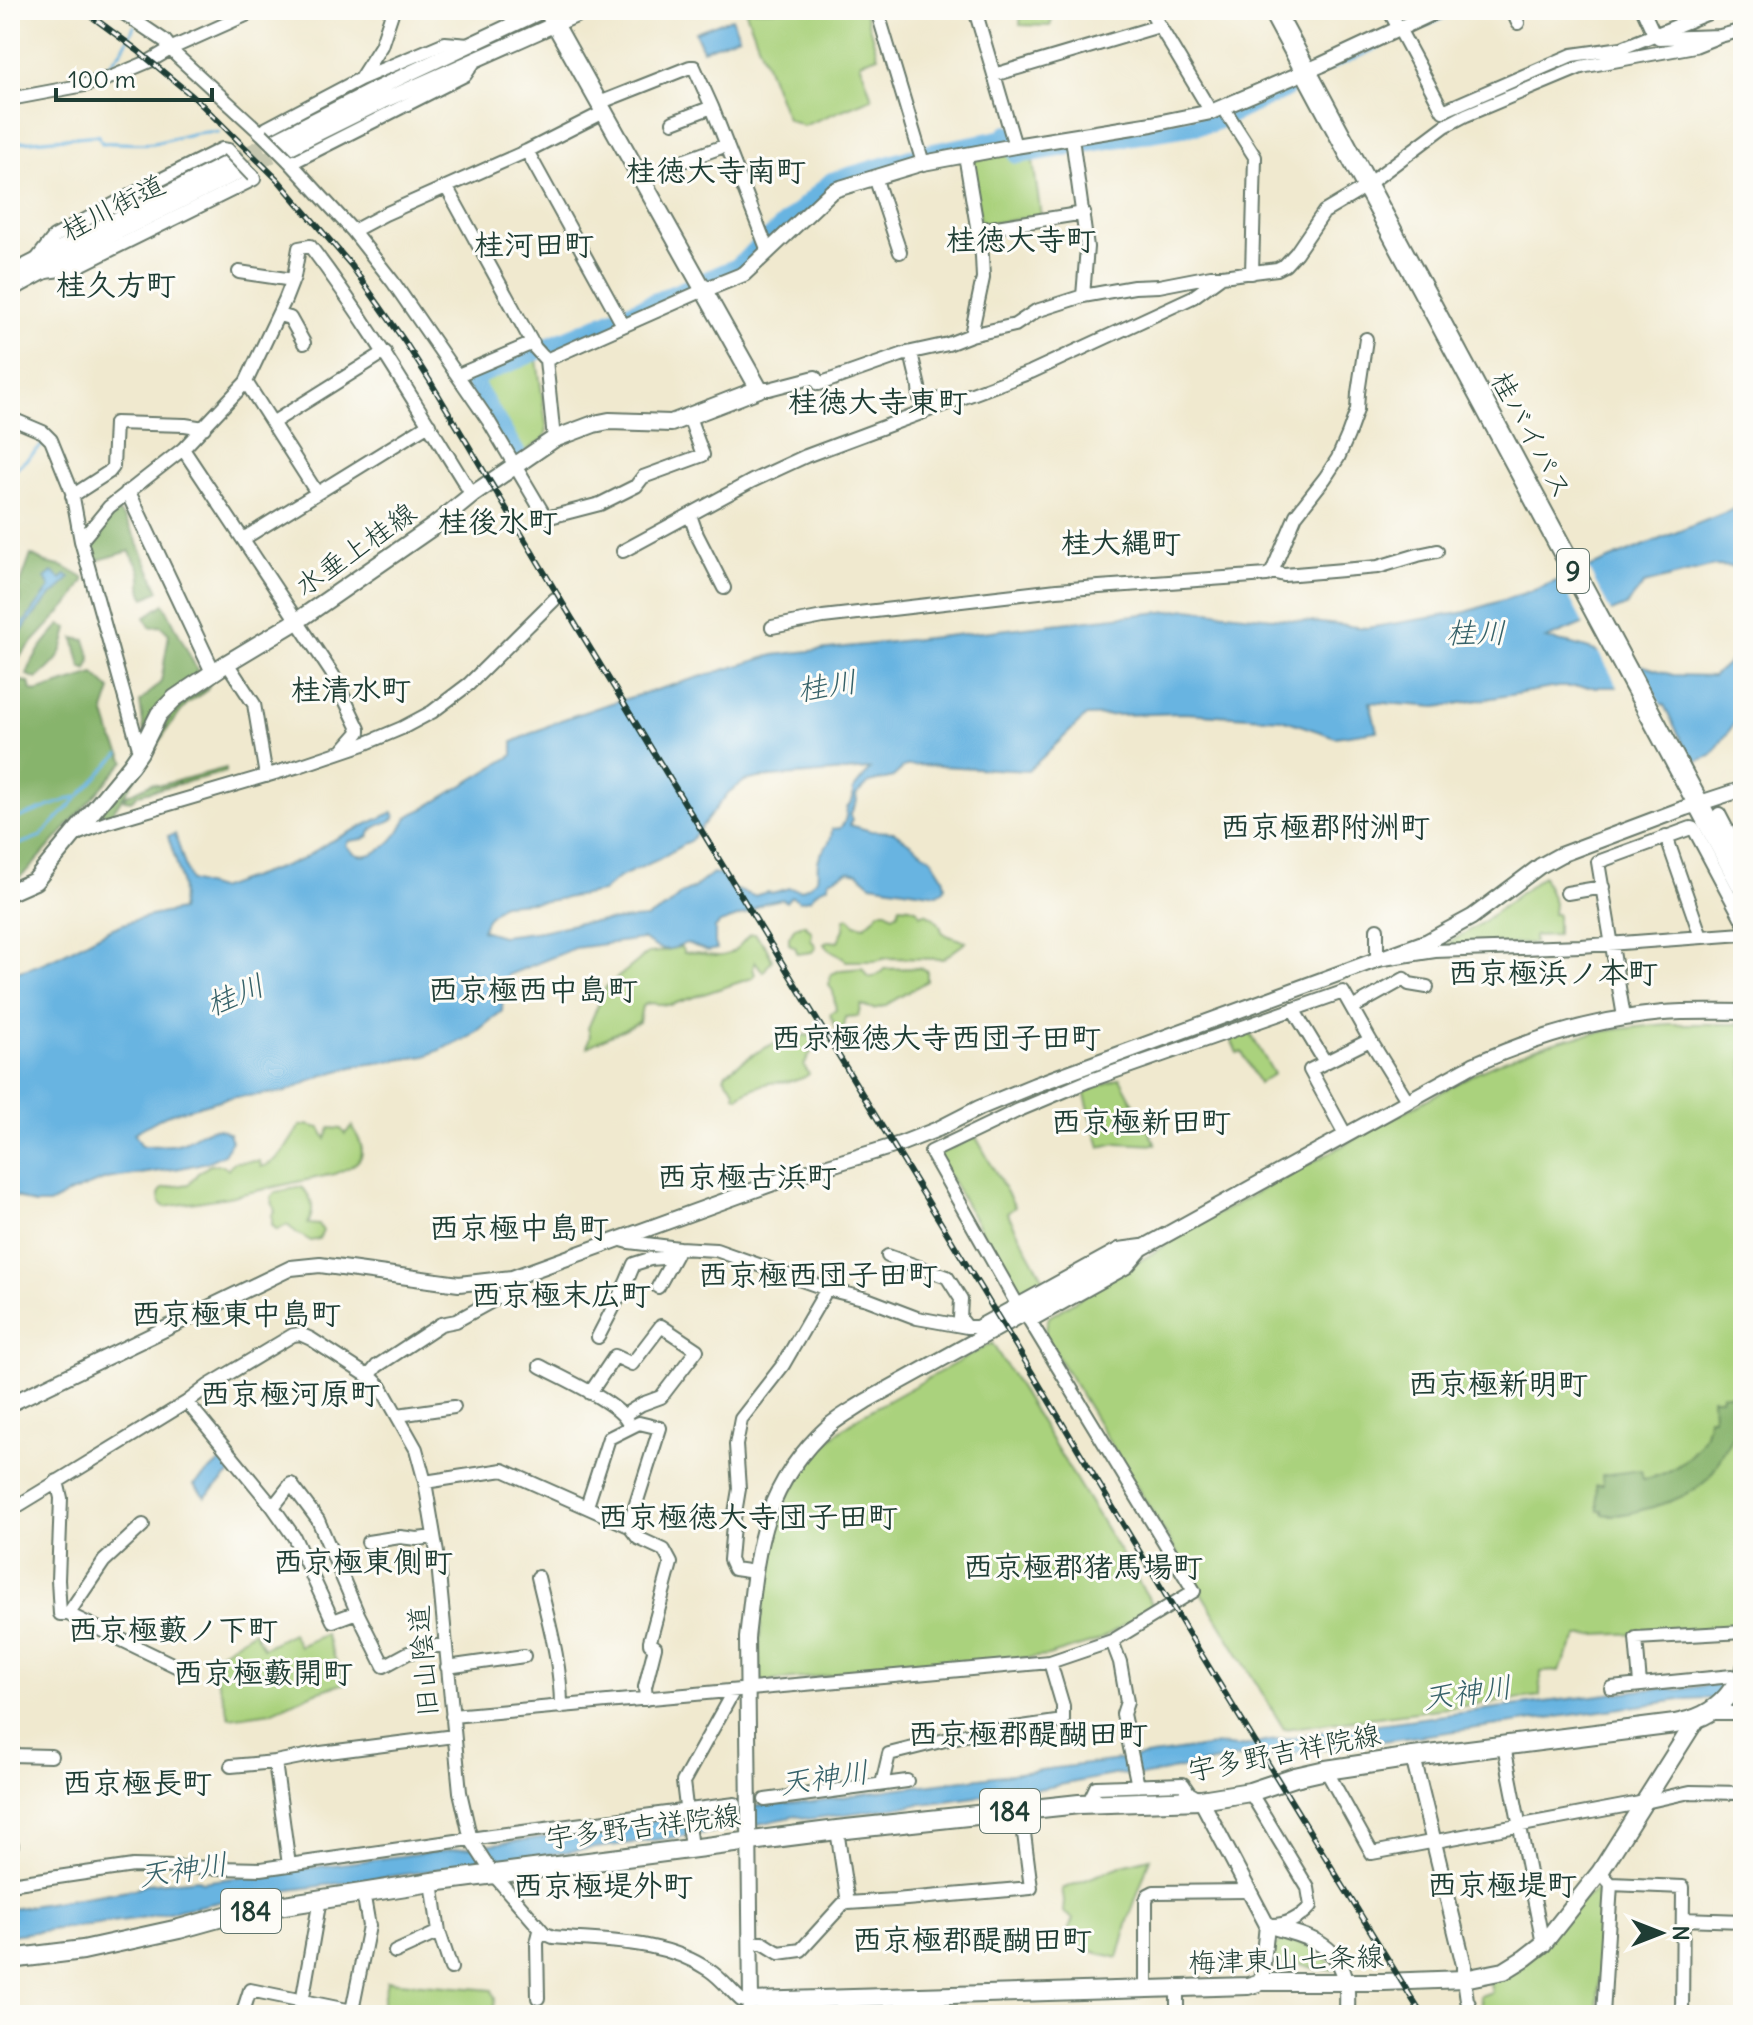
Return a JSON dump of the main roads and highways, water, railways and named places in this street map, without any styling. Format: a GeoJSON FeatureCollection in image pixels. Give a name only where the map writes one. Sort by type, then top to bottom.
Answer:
{"type":"FeatureCollection","features":[{"type":"Feature","properties":{"kind":"highway","name":"桂バイパス"},"geometry":{"type":"LineString","coordinates":[[1273,10],[1743,887]]}},
{"type":"Feature","properties":{"kind":"main road","name":"水垂上桂線"},"geometry":{"type":"LineString","coordinates":[[10,892],[35,881],[140,752],[159,714],[175,698],[297,621],[554,439],[609,421],[671,423],[759,389],[549,14]]}},
{"type":"Feature","properties":{"kind":"main road"},"geometry":{"type":"LineString","coordinates":[[1702,1717],[1725,1699],[1742,1674]]}},
{"type":"Feature","properties":{"kind":"main road","name":"宇多野吉祥院線"},"geometry":{"type":"LineString","coordinates":[[10,1959],[83,1950],[240,1912],[491,1870],[749,1836],[1088,1804],[1201,1800],[1250,1792],[1326,1770],[1675,1724],[1702,1717]]}},
{"type":"Feature","properties":{"kind":"main road","name":"梅津東山七条線"},"geometry":{"type":"LineString","coordinates":[[750,2008],[1146,1988],[1248,1986],[1261,1982],[1464,1979],[1504,1971],[1543,1944],[1606,1878],[1645,1802],[1702,1717]]}},
{"type":"Feature","properties":{"kind":"water"},"geometry":{"type":"Polygon","coordinates":[[[732,18],[739,36],[703,50],[695,32],[732,18]]]}},
{"type":"Feature","properties":{"kind":"water","name":"桂川"},"geometry":{"type":"Polygon","coordinates":[[[1743,492],[1743,567],[1714,566],[1644,584],[1626,606],[1546,639],[1573,644],[1673,675],[1713,676],[1737,655],[1743,645],[1743,719],[1736,721],[1711,756],[1697,761],[1690,757],[1664,705],[1623,687],[1558,687],[1437,707],[1370,702],[1377,731],[1335,737],[1282,719],[1183,713],[1086,716],[1028,771],[905,766],[893,777],[869,783],[856,795],[850,825],[871,831],[894,832],[931,858],[945,885],[944,890],[937,894],[871,884],[858,873],[849,871],[829,880],[828,886],[818,890],[810,899],[800,901],[791,896],[786,902],[782,899],[764,903],[746,914],[720,923],[715,928],[717,949],[708,951],[686,943],[662,949],[642,939],[575,948],[508,975],[503,989],[502,1011],[470,1037],[426,1056],[356,1066],[324,1075],[286,1092],[227,1098],[166,1115],[134,1133],[142,1146],[177,1144],[209,1129],[229,1133],[232,1141],[224,1154],[207,1162],[106,1179],[49,1204],[34,1204],[10,1194],[10,973],[50,960],[121,925],[180,910],[181,881],[168,836],[175,834],[190,881],[218,889],[301,860],[329,842],[393,812],[395,817],[392,820],[373,829],[369,836],[349,841],[346,845],[359,855],[373,854],[393,839],[410,816],[513,755],[513,742],[561,720],[605,705],[774,655],[1188,609],[1367,628],[1466,612],[1537,589],[1734,509],[1743,492]],[[870,769],[745,781],[729,792],[691,840],[618,878],[602,892],[502,904],[487,918],[482,930],[502,936],[579,923],[647,918],[713,873],[723,876],[730,888],[754,896],[789,888],[801,890],[817,878],[819,858],[829,842],[832,829],[840,828],[845,822],[853,790],[870,769]]]}},
{"type":"Feature","properties":{"kind":"water"},"geometry":{"type":"Polygon","coordinates":[[[52,572],[61,579],[66,575],[70,577],[29,621],[10,649],[10,641],[50,588],[45,578],[52,572]]]}},
{"type":"Feature","properties":{"kind":"water"},"geometry":{"type":"Polygon","coordinates":[[[223,1459],[233,1471],[205,1497],[194,1485],[223,1459]]]}},
{"type":"Feature","properties":{"kind":"water"},"geometry":{"type":"Polygon","coordinates":[[[1743,1682],[1743,1702],[1736,1704],[1706,1698],[1688,1699],[1259,1758],[1233,1758],[1141,1776],[1118,1774],[1044,1788],[808,1819],[796,1816],[735,1829],[224,1899],[135,1919],[10,1935],[10,1909],[134,1889],[146,1884],[198,1879],[202,1882],[1219,1745],[1237,1747],[1327,1731],[1497,1708],[1641,1690],[1678,1690],[1743,1682]]]}},
{"type":"Feature","properties":{"kind":"waterway"},"geometry":{"type":"LineString","coordinates":[[1407,35],[1461,10]]}},
{"type":"Feature","properties":{"kind":"waterway"},"geometry":{"type":"LineString","coordinates":[[68,82],[92,76],[105,68],[120,52],[134,26]]}},
{"type":"Feature","properties":{"kind":"waterway"},"geometry":{"type":"LineString","coordinates":[[1327,71],[1400,38]]}},
{"type":"Feature","properties":{"kind":"waterway"},"geometry":{"type":"LineString","coordinates":[[1017,155],[1212,123],[1286,89]]}},
{"type":"Feature","properties":{"kind":"waterway"},"geometry":{"type":"LineString","coordinates":[[10,143],[98,135],[102,143],[148,144],[218,132]]}},
{"type":"Feature","properties":{"kind":"waterway"},"geometry":{"type":"LineString","coordinates":[[517,454],[473,382],[474,378],[737,267],[832,181],[928,153],[1004,138],[1007,134]]}},
{"type":"Feature","properties":{"kind":"waterway"},"geometry":{"type":"LineString","coordinates":[[10,474],[46,442]]}},
{"type":"Feature","properties":{"kind":"waterway"},"geometry":{"type":"LineString","coordinates":[[10,848],[41,836],[119,754]]}},
{"type":"Feature","properties":{"kind":"waterway"},"geometry":{"type":"LineString","coordinates":[[10,821],[75,797]]}},
{"type":"Feature","properties":{"kind":"tunnel"},"geometry":{"type":"LineString","coordinates":[[231,161],[277,139]]}},
{"type":"Feature","properties":{"kind":"tunnel"},"geometry":{"type":"LineString","coordinates":[[241,171],[286,149]]}},
{"type":"Feature","properties":{"kind":"railway"},"geometry":{"type":"LineString","coordinates":[[83,10],[196,99],[278,180],[351,265],[405,342],[1422,2015]]}},
{"type":"Feature","properties":{"kind":"district","name":"桂徳大寺南町"},"geometry":{"type":"Point","coordinates":[716,170]}},
{"type":"Feature","properties":{"kind":"district","name":"桂徳大寺町"},"geometry":{"type":"Point","coordinates":[1021,239]}},
{"type":"Feature","properties":{"kind":"district","name":"桂河田町"},"geometry":{"type":"Point","coordinates":[534,244]}},
{"type":"Feature","properties":{"kind":"district","name":"桂久方町"},"geometry":{"type":"Point","coordinates":[116,284]}},
{"type":"Feature","properties":{"kind":"district","name":"桂徳大寺東町"},"geometry":{"type":"Point","coordinates":[878,401]}},
{"type":"Feature","properties":{"kind":"district","name":"桂後水町"},"geometry":{"type":"Point","coordinates":[498,521]}},
{"type":"Feature","properties":{"kind":"district","name":"桂大縄町"},"geometry":{"type":"Point","coordinates":[1121,542]}},
{"type":"Feature","properties":{"kind":"district","name":"桂清水町"},"geometry":{"type":"Point","coordinates":[351,689]}},
{"type":"Feature","properties":{"kind":"district","name":"西京極郡附洲町"},"geometry":{"type":"Point","coordinates":[1325,826]}},
{"type":"Feature","properties":{"kind":"district","name":"西京極浜ノ本町"},"geometry":{"type":"Point","coordinates":[1553,972]}},
{"type":"Feature","properties":{"kind":"district","name":"西京極西中島町"},"geometry":{"type":"Point","coordinates":[533,989]}},
{"type":"Feature","properties":{"kind":"district","name":"西京極徳大寺西団子田町"},"geometry":{"type":"Point","coordinates":[936,1037]}},
{"type":"Feature","properties":{"kind":"district","name":"西京極新田町"},"geometry":{"type":"Point","coordinates":[1141,1121]}},
{"type":"Feature","properties":{"kind":"district","name":"西京極古浜町"},"geometry":{"type":"Point","coordinates":[747,1176]}},
{"type":"Feature","properties":{"kind":"district","name":"西京極中島町"},"geometry":{"type":"Point","coordinates":[519,1227]}},
{"type":"Feature","properties":{"kind":"district","name":"西京極西団子田町"},"geometry":{"type":"Point","coordinates":[818,1274]}},
{"type":"Feature","properties":{"kind":"district","name":"西京極末広町"},"geometry":{"type":"Point","coordinates":[561,1294]}},
{"type":"Feature","properties":{"kind":"district","name":"西京極東中島町"},"geometry":{"type":"Point","coordinates":[236,1313]}},
{"type":"Feature","properties":{"kind":"district","name":"西京極新明町"},"geometry":{"type":"Point","coordinates":[1498,1383]}},
{"type":"Feature","properties":{"kind":"district","name":"西京極河原町"},"geometry":{"type":"Point","coordinates":[290,1393]}},
{"type":"Feature","properties":{"kind":"district","name":"西京極徳大寺団子田町"},"geometry":{"type":"Point","coordinates":[748,1516]}},
{"type":"Feature","properties":{"kind":"district","name":"西京極東側町"},"geometry":{"type":"Point","coordinates":[363,1561]}},
{"type":"Feature","properties":{"kind":"district","name":"西京極郡猪馬場町"},"geometry":{"type":"Point","coordinates":[1083,1566]}},
{"type":"Feature","properties":{"kind":"district","name":"西京極藪ノ下町"},"geometry":{"type":"Point","coordinates":[173,1629]}},
{"type":"Feature","properties":{"kind":"district","name":"西京極藪開町"},"geometry":{"type":"Point","coordinates":[263,1672]}},
{"type":"Feature","properties":{"kind":"district","name":"西京極郡醍醐田町"},"geometry":{"type":"Point","coordinates":[1028,1733]}},
{"type":"Feature","properties":{"kind":"district","name":"西京極長町"},"geometry":{"type":"Point","coordinates":[137,1782]}},
{"type":"Feature","properties":{"kind":"district","name":"西京極堤町"},"geometry":{"type":"Point","coordinates":[1502,1884]}},
{"type":"Feature","properties":{"kind":"district","name":"西京極堤外町"},"geometry":{"type":"Point","coordinates":[603,1885]}},
{"type":"Feature","properties":{"kind":"district","name":"西京極郡醍醐田町"},"geometry":{"type":"Point","coordinates":[972,1939]}},
{"type":"Feature","properties":{"kind":"water label","name":"天神川"},"geometry":{"type":"Point","coordinates":[1467,1692]}},
{"type":"Feature","properties":{"kind":"water label","name":"天神川"},"geometry":{"type":"Point","coordinates":[824,1777]}},
{"type":"Feature","properties":{"kind":"water label","name":"天神川"},"geometry":{"type":"Point","coordinates":[183,1869]}}]}
